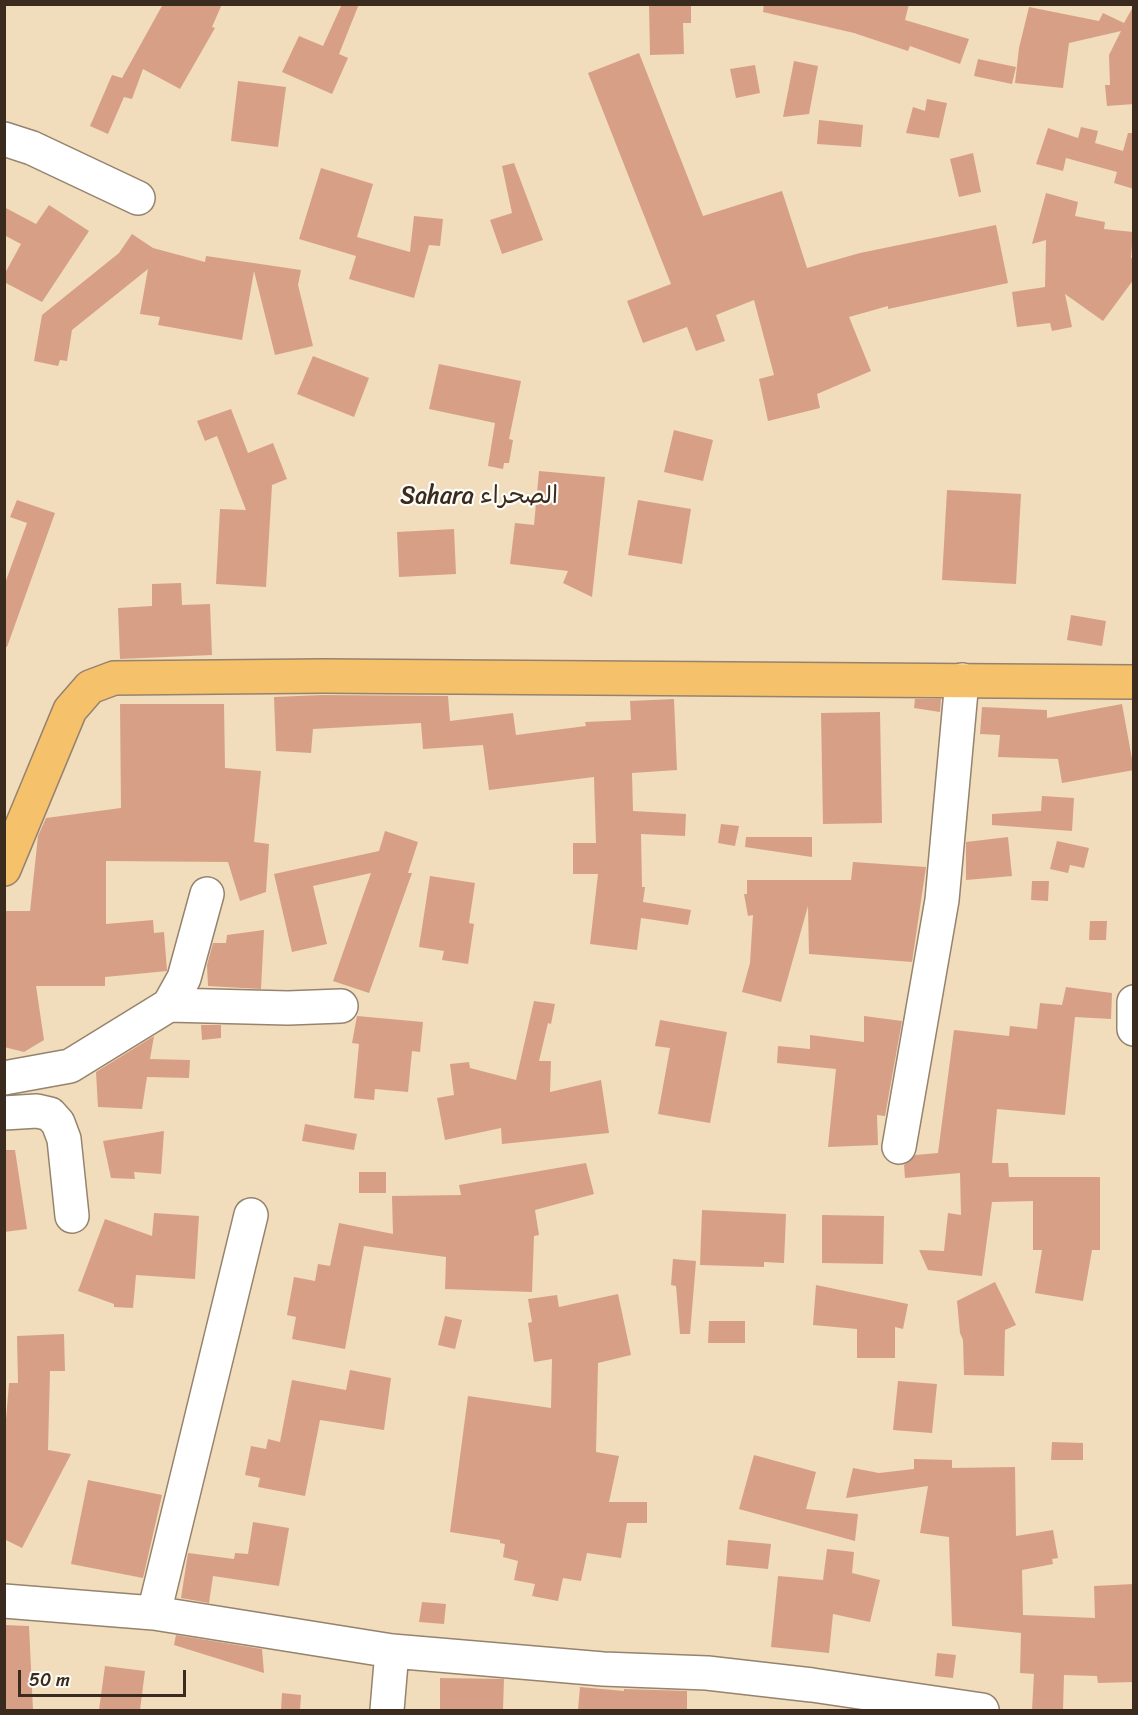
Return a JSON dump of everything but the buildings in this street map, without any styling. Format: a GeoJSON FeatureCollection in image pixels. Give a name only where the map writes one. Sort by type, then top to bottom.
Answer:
{"type":"FeatureCollection","features":[{"type":"Feature","properties":{"kind":"main road"},"geometry":{"type":"LineString","coordinates":[[4,869],[70,710],[90,687],[114,678],[335,676],[1134,682]]}},
{"type":"Feature","properties":{"kind":"street"},"geometry":{"type":"LineString","coordinates":[[4,139],[33,148],[138,198]]}},
{"type":"Feature","properties":{"kind":"street"},"geometry":{"type":"LineString","coordinates":[[899,1147],[942,900],[962,680]]}},
{"type":"Feature","properties":{"kind":"street"},"geometry":{"type":"LineString","coordinates":[[4,1077],[70,1066],[169,1005],[184,978],[207,894]]}},
{"type":"Feature","properties":{"kind":"street"},"geometry":{"type":"LineString","coordinates":[[1134,1002],[1134,1029]]}},
{"type":"Feature","properties":{"kind":"street"},"geometry":{"type":"LineString","coordinates":[[169,1005],[288,1008],[341,1006]]}},
{"type":"Feature","properties":{"kind":"street"},"geometry":{"type":"LineString","coordinates":[[4,1113],[37,1111],[50,1114],[58,1122],[64,1139],[72,1216]]}},
{"type":"Feature","properties":{"kind":"street"},"geometry":{"type":"LineString","coordinates":[[154,1613],[250,1215]]}},
{"type":"Feature","properties":{"kind":"street"},"geometry":{"type":"LineString","coordinates":[[4,1600],[154,1613],[392,1651],[603,1669],[708,1673],[962,1709]]}},
{"type":"Feature","properties":{"kind":"street"},"geometry":{"type":"LineString","coordinates":[[387,1710],[392,1651]]}},
{"type":"Feature","properties":{"kind":"district","name":"Sahara الصحراء"},"geometry":{"type":"Point","coordinates":[479,497]}}]}
